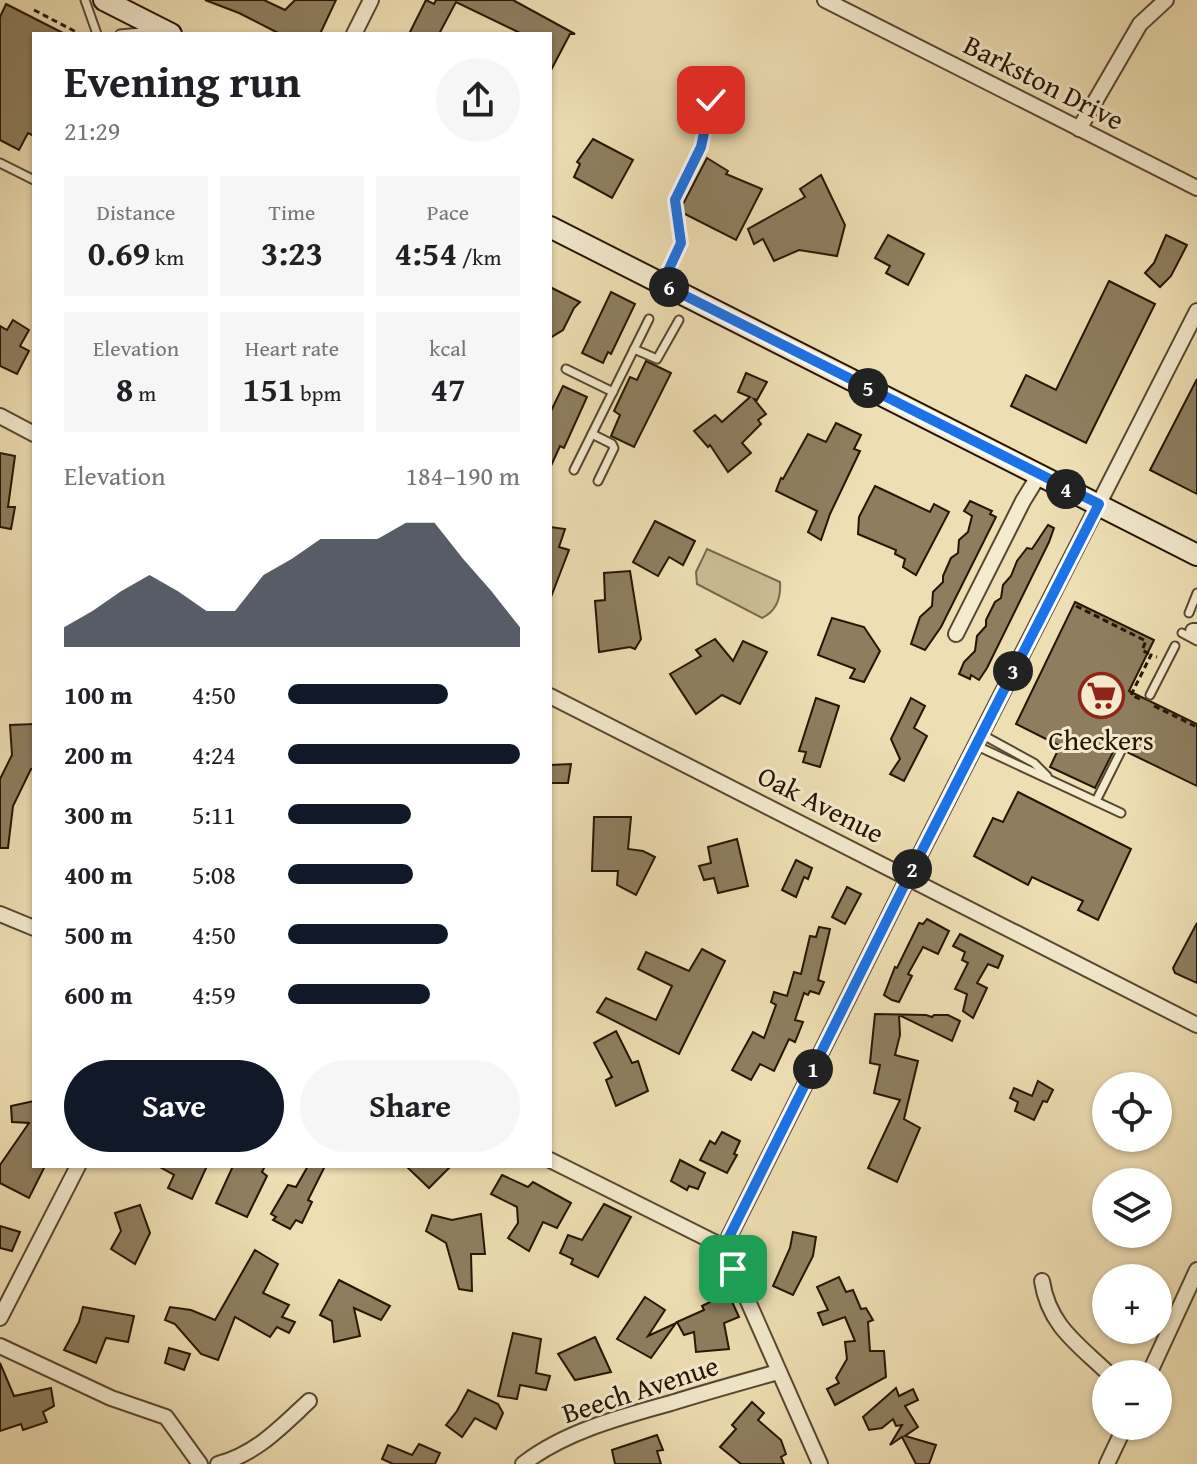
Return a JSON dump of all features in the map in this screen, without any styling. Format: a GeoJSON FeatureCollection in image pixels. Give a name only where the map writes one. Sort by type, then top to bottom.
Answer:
{"type":"FeatureCollection","features":[{"type":"Feature","properties":{"kind":"main road"},"geometry":{"type":"LineString","coordinates":[[104,0],[166,32]]}},
{"type":"Feature","properties":{"kind":"main road"},"geometry":{"type":"LineString","coordinates":[[552,228],[1197,555]]}},
{"type":"Feature","properties":{"kind":"street"},"geometry":{"type":"LineString","coordinates":[[355,32],[371,0]]}},
{"type":"Feature","properties":{"kind":"street","name":"Barkston Drive"},"geometry":{"type":"LineString","coordinates":[[825,0],[1197,188]]}},
{"type":"Feature","properties":{"kind":"street"},"geometry":{"type":"LineString","coordinates":[[854,15],[861,0]]}},
{"type":"Feature","properties":{"kind":"street"},"geometry":{"type":"LineString","coordinates":[[1079,129],[1140,24],[1166,0]]}},
{"type":"Feature","properties":{"kind":"street"},"geometry":{"type":"LineString","coordinates":[[724,1247],[1196,312]]}},
{"type":"Feature","properties":{"kind":"street"},"geometry":{"type":"LineString","coordinates":[[0,416],[32,433]]}},
{"type":"Feature","properties":{"kind":"street"},"geometry":{"type":"LineString","coordinates":[[956,634],[1039,475]]}},
{"type":"Feature","properties":{"kind":"street","name":"Oak Avenue"},"geometry":{"type":"LineString","coordinates":[[552,697],[1197,1025]]}},
{"type":"Feature","properties":{"kind":"street"},"geometry":{"type":"LineString","coordinates":[[0,914],[32,927]]}},
{"type":"Feature","properties":{"kind":"street"},"geometry":{"type":"LineString","coordinates":[[552,1161],[724,1247],[820,1464]]}},
{"type":"Feature","properties":{"kind":"street"},"geometry":{"type":"LineString","coordinates":[[0,1318],[77,1168]]}},
{"type":"Feature","properties":{"kind":"street"},"geometry":{"type":"LineString","coordinates":[[1155,1360],[1197,1270]]}},
{"type":"Feature","properties":{"kind":"street"},"geometry":{"type":"LineString","coordinates":[[1042,1281],[1045,1301],[1060,1328],[1094,1360]]}},
{"type":"Feature","properties":{"kind":"street"},"geometry":{"type":"LineString","coordinates":[[0,1346],[111,1398],[166,1417],[200,1464]]}},
{"type":"Feature","properties":{"kind":"street","name":"Beech Avenue"},"geometry":{"type":"LineString","coordinates":[[531,1461],[579,1432],[778,1372]]}},
{"type":"Feature","properties":{"kind":"street"},"geometry":{"type":"LineString","coordinates":[[218,1464],[246,1455],[258,1447],[309,1401]]}},
{"type":"Feature","properties":{"kind":"street"},"geometry":{"type":"LineString","coordinates":[[1107,1464],[1118,1440]]}},
{"type":"Feature","properties":{"kind":"lane"},"geometry":{"type":"LineString","coordinates":[[85,0],[96,32]]}},
{"type":"Feature","properties":{"kind":"lane"},"geometry":{"type":"LineString","coordinates":[[133,32],[154,32]]}},
{"type":"Feature","properties":{"kind":"lane"},"geometry":{"type":"LineString","coordinates":[[662,284],[681,243],[675,200],[701,147],[711,100]]}},
{"type":"Feature","properties":{"kind":"lane"},"geometry":{"type":"LineString","coordinates":[[0,163],[32,179]]}},
{"type":"Feature","properties":{"kind":"lane"},"geometry":{"type":"LineString","coordinates":[[574,470],[649,319]]}},
{"type":"Feature","properties":{"kind":"lane"},"geometry":{"type":"LineString","coordinates":[[634,349],[657,359],[679,320]]}},
{"type":"Feature","properties":{"kind":"lane"},"geometry":{"type":"LineString","coordinates":[[566,369],[613,392]]}},
{"type":"Feature","properties":{"kind":"lane"},"geometry":{"type":"LineString","coordinates":[[592,434],[614,448],[598,481]]}},
{"type":"Feature","properties":{"kind":"lane"},"geometry":{"type":"LineString","coordinates":[[1194,612],[1197,593]]}},
{"type":"Feature","properties":{"kind":"lane"},"geometry":{"type":"LineString","coordinates":[[1150,695],[1175,646]]}},
{"type":"Feature","properties":{"kind":"lane"},"geometry":{"type":"LineString","coordinates":[[978,740],[1034,763],[1048,777]]}},
{"type":"Feature","properties":{"kind":"lane"},"geometry":{"type":"LineString","coordinates":[[978,740],[1029,772],[1048,777],[1121,813]]}},
{"type":"Feature","properties":{"kind":"lane"},"geometry":{"type":"LineString","coordinates":[[1096,801],[1121,751]]}},
{"type":"Feature","properties":{"kind":"path"},"geometry":{"type":"LineString","coordinates":[[34,10],[76,32]]}},
{"type":"Feature","properties":{"kind":"path"},"geometry":{"type":"LineString","coordinates":[[1076,606],[1146,641],[1142,650],[1151,655]]}},
{"type":"Feature","properties":{"kind":"shaded area"},"geometry":{"type":"Polygon","coordinates":[[[707,549],[780,582],[779,598],[771,612],[762,618],[697,584],[696,572],[707,549]]]}},
{"type":"Feature","properties":{"kind":"building"},"geometry":{"type":"Polygon","coordinates":[[[205,0],[264,0],[285,10],[295,0],[336,0],[321,32],[276,32],[205,0]]]}},
{"type":"Feature","properties":{"kind":"building"},"geometry":{"type":"Polygon","coordinates":[[[426,0],[434,4],[436,0],[513,0],[575,34],[570,34],[552,68],[552,32],[518,32],[456,2],[440,32],[410,32],[426,0]]]}},
{"type":"Feature","properties":{"kind":"building"},"geometry":{"type":"Polygon","coordinates":[[[6,4],[61,32],[32,32],[32,135],[28,133],[19,150],[0,140],[0,17],[6,4]]]}},
{"type":"Feature","properties":{"kind":"building"},"geometry":{"type":"Polygon","coordinates":[[[593,139],[633,160],[612,198],[574,177],[580,164],[577,162],[593,139]]]}},
{"type":"Feature","properties":{"kind":"building"},"geometry":{"type":"Polygon","coordinates":[[[707,158],[728,171],[726,174],[762,189],[736,240],[683,213],[682,206],[707,158]]]}},
{"type":"Feature","properties":{"kind":"building"},"geometry":{"type":"Polygon","coordinates":[[[821,175],[845,225],[837,256],[799,250],[774,261],[763,239],[754,244],[748,229],[805,197],[800,189],[821,175]]]}},
{"type":"Feature","properties":{"kind":"building"},"geometry":{"type":"Polygon","coordinates":[[[888,235],[924,254],[908,285],[886,273],[890,266],[875,258],[888,235]]]}},
{"type":"Feature","properties":{"kind":"building"},"geometry":{"type":"Polygon","coordinates":[[[1166,235],[1187,245],[1171,276],[1160,287],[1145,273],[1154,263],[1166,235]]]}},
{"type":"Feature","properties":{"kind":"building"},"geometry":{"type":"Polygon","coordinates":[[[1109,281],[1155,304],[1086,443],[1011,406],[1026,375],[1056,390],[1109,281]]]}},
{"type":"Feature","properties":{"kind":"building"},"geometry":{"type":"Polygon","coordinates":[[[552,288],[580,302],[563,330],[552,337],[552,288]]]}},
{"type":"Feature","properties":{"kind":"building"},"geometry":{"type":"Polygon","coordinates":[[[611,292],[635,304],[611,354],[608,352],[603,363],[582,353],[611,292]]]}},
{"type":"Feature","properties":{"kind":"building"},"geometry":{"type":"Polygon","coordinates":[[[13,320],[29,330],[20,346],[29,351],[17,374],[0,366],[0,326],[7,330],[13,320]]]}},
{"type":"Feature","properties":{"kind":"building"},"geometry":{"type":"Polygon","coordinates":[[[646,361],[671,373],[634,447],[611,436],[620,415],[614,411],[630,377],[637,380],[646,361]]]}},
{"type":"Feature","properties":{"kind":"building"},"geometry":{"type":"Polygon","coordinates":[[[746,373],[767,382],[757,400],[754,399],[766,414],[758,420],[761,424],[742,443],[751,453],[728,472],[710,445],[708,447],[694,431],[715,415],[722,422],[750,397],[738,392],[746,373]]]}},
{"type":"Feature","properties":{"kind":"building"},"geometry":{"type":"Polygon","coordinates":[[[1197,379],[1197,494],[1150,470],[1197,379]]]}},
{"type":"Feature","properties":{"kind":"building"},"geometry":{"type":"Polygon","coordinates":[[[563,386],[587,397],[564,448],[560,446],[552,464],[552,409],[563,386]]]}},
{"type":"Feature","properties":{"kind":"building"},"geometry":{"type":"Polygon","coordinates":[[[836,423],[861,435],[854,449],[860,451],[821,540],[808,532],[817,511],[776,491],[808,434],[826,442],[836,423]]]}},
{"type":"Feature","properties":{"kind":"building"},"geometry":{"type":"Polygon","coordinates":[[[0,453],[15,456],[8,507],[15,507],[11,529],[0,527],[0,453]]]}},
{"type":"Feature","properties":{"kind":"building"},"geometry":{"type":"Polygon","coordinates":[[[875,486],[930,512],[934,504],[949,512],[916,575],[903,567],[905,559],[895,554],[896,550],[858,534],[859,517],[875,486]]]}},
{"type":"Feature","properties":{"kind":"building"},"geometry":{"type":"Polygon","coordinates":[[[970,501],[992,511],[990,514],[996,517],[941,627],[925,650],[911,644],[920,617],[932,606],[933,592],[943,582],[951,558],[958,553],[959,540],[968,532],[972,516],[964,511],[970,501]]]}},
{"type":"Feature","properties":{"kind":"building"},"geometry":{"type":"Polygon","coordinates":[[[655,521],[695,541],[683,565],[669,557],[658,576],[633,562],[655,521]]]}},
{"type":"Feature","properties":{"kind":"building"},"geometry":{"type":"Polygon","coordinates":[[[1048,525],[1054,528],[1049,542],[987,668],[979,680],[971,675],[970,679],[959,674],[964,662],[975,651],[977,636],[986,626],[995,602],[1001,598],[1003,585],[1017,561],[1027,548],[1032,549],[1048,525]]]}},
{"type":"Feature","properties":{"kind":"building"},"geometry":{"type":"Polygon","coordinates":[[[552,527],[565,529],[559,547],[569,550],[552,594],[552,527]]]}},
{"type":"Feature","properties":{"kind":"building"},"geometry":{"type":"Polygon","coordinates":[[[630,571],[641,639],[635,649],[630,647],[599,652],[595,601],[605,600],[604,573],[630,571]]]}},
{"type":"Feature","properties":{"kind":"building"},"geometry":{"type":"Polygon","coordinates":[[[1075,602],[1154,640],[1129,691],[1197,724],[1197,786],[1127,752],[1126,747],[1121,745],[1116,746],[1095,788],[1050,767],[1060,746],[1016,724],[1075,602]]]}},
{"type":"Feature","properties":{"kind":"building"},"geometry":{"type":"Polygon","coordinates":[[[832,618],[864,627],[880,651],[864,682],[850,678],[855,669],[818,655],[832,618]]]}},
{"type":"Feature","properties":{"kind":"building"},"geometry":{"type":"Polygon","coordinates":[[[715,639],[733,661],[743,641],[767,652],[740,704],[722,695],[696,714],[670,674],[701,656],[696,650],[715,639]]]}},
{"type":"Feature","properties":{"kind":"building"},"geometry":{"type":"Polygon","coordinates":[[[816,698],[839,706],[820,767],[803,762],[806,752],[799,751],[816,698]]]}},
{"type":"Feature","properties":{"kind":"building"},"geometry":{"type":"Polygon","coordinates":[[[911,698],[925,706],[914,728],[927,736],[904,781],[890,774],[900,759],[891,739],[911,698]]]}},
{"type":"Feature","properties":{"kind":"building"},"geometry":{"type":"Polygon","coordinates":[[[32,724],[32,769],[13,806],[8,848],[0,848],[0,779],[12,755],[10,725],[32,724]]]}},
{"type":"Feature","properties":{"kind":"building"},"geometry":{"type":"Polygon","coordinates":[[[571,764],[568,783],[552,783],[552,765],[571,764]]]}},
{"type":"Feature","properties":{"kind":"building"},"geometry":{"type":"Polygon","coordinates":[[[1018,792],[1131,849],[1098,920],[1078,910],[1083,901],[1032,877],[1028,885],[974,856],[993,818],[1003,822],[1018,792]]]}},
{"type":"Feature","properties":{"kind":"building"},"geometry":{"type":"Polygon","coordinates":[[[594,817],[631,817],[628,849],[655,857],[636,895],[617,885],[618,871],[592,871],[594,817]]]}},
{"type":"Feature","properties":{"kind":"building"},"geometry":{"type":"Polygon","coordinates":[[[737,839],[748,886],[718,893],[714,878],[704,880],[699,866],[711,863],[708,847],[737,839]]]}},
{"type":"Feature","properties":{"kind":"building"},"geometry":{"type":"Polygon","coordinates":[[[796,860],[812,868],[808,879],[804,877],[796,897],[782,890],[796,860]]]}},
{"type":"Feature","properties":{"kind":"building"},"geometry":{"type":"Polygon","coordinates":[[[847,887],[861,894],[845,924],[832,917],[847,887]]]}},
{"type":"Feature","properties":{"kind":"building"},"geometry":{"type":"Polygon","coordinates":[[[927,919],[949,931],[938,954],[923,947],[908,974],[912,976],[899,1002],[892,1000],[884,995],[895,967],[919,923],[923,924],[927,919]]]}},
{"type":"Feature","properties":{"kind":"building"},"geometry":{"type":"Polygon","coordinates":[[[1197,923],[1197,983],[1175,973],[1173,968],[1197,923]]]}},
{"type":"Feature","properties":{"kind":"building"},"geometry":{"type":"Polygon","coordinates":[[[819,927],[830,929],[818,980],[824,982],[819,994],[804,993],[795,1020],[803,1022],[795,1042],[789,1039],[774,1071],[760,1064],[751,1080],[732,1070],[753,1032],[764,1038],[776,1005],[771,1002],[774,992],[787,996],[794,972],[801,974],[810,936],[816,937],[819,927]]]}},
{"type":"Feature","properties":{"kind":"building"},"geometry":{"type":"Polygon","coordinates":[[[960,934],[1003,956],[998,968],[988,964],[977,983],[987,988],[973,1018],[963,1011],[967,994],[955,989],[968,963],[962,960],[965,952],[953,946],[960,934]]]}},
{"type":"Feature","properties":{"kind":"building"},"geometry":{"type":"Polygon","coordinates":[[[702,949],[725,961],[679,1054],[597,1012],[606,998],[656,1020],[672,986],[638,969],[646,952],[689,971],[702,949]]]}},
{"type":"Feature","properties":{"kind":"building"},"geometry":{"type":"Polygon","coordinates":[[[875,1014],[948,1015],[960,1021],[952,1041],[899,1015],[900,1035],[895,1055],[918,1061],[904,1119],[920,1128],[897,1182],[868,1168],[900,1100],[874,1093],[880,1065],[870,1063],[875,1014]]]}},
{"type":"Feature","properties":{"kind":"building"},"geometry":{"type":"Polygon","coordinates":[[[616,1031],[632,1063],[638,1061],[648,1091],[616,1106],[606,1080],[612,1077],[594,1043],[616,1031]]]}},
{"type":"Feature","properties":{"kind":"building"},"geometry":{"type":"Polygon","coordinates":[[[1038,1081],[1053,1090],[1047,1102],[1043,1101],[1034,1120],[1015,1111],[1018,1102],[1010,1098],[1014,1088],[1032,1096],[1038,1081]]]}},
{"type":"Feature","properties":{"kind":"building"},"geometry":{"type":"Polygon","coordinates":[[[32,1101],[32,1168],[44,1168],[29,1198],[0,1183],[0,1165],[29,1123],[12,1122],[11,1106],[32,1101]]]}},
{"type":"Feature","properties":{"kind":"building"},"geometry":{"type":"Polygon","coordinates":[[[722,1132],[740,1141],[734,1154],[737,1155],[727,1173],[700,1160],[710,1141],[715,1144],[722,1132]]]}},
{"type":"Feature","properties":{"kind":"building"},"geometry":{"type":"Polygon","coordinates":[[[680,1160],[705,1173],[698,1189],[689,1186],[687,1190],[671,1181],[680,1160]]]}},
{"type":"Feature","properties":{"kind":"building"},"geometry":{"type":"Polygon","coordinates":[[[162,1168],[206,1168],[192,1199],[168,1188],[174,1175],[162,1168]]]}},
{"type":"Feature","properties":{"kind":"building"},"geometry":{"type":"Polygon","coordinates":[[[232,1168],[264,1168],[262,1172],[267,1176],[247,1217],[216,1203],[232,1168]]]}},
{"type":"Feature","properties":{"kind":"building"},"geometry":{"type":"Polygon","coordinates":[[[307,1168],[324,1168],[308,1200],[312,1202],[302,1223],[296,1220],[290,1229],[273,1220],[276,1217],[271,1214],[288,1185],[296,1187],[307,1168]]]}},
{"type":"Feature","properties":{"kind":"building"},"geometry":{"type":"Polygon","coordinates":[[[408,1168],[449,1168],[429,1188],[408,1168]]]}},
{"type":"Feature","properties":{"kind":"building"},"geometry":{"type":"Polygon","coordinates":[[[502,1175],[528,1187],[533,1182],[571,1203],[557,1228],[543,1222],[529,1251],[508,1238],[518,1223],[517,1207],[491,1194],[502,1175]]]}},
{"type":"Feature","properties":{"kind":"building"},"geometry":{"type":"Polygon","coordinates":[[[604,1204],[631,1217],[598,1277],[571,1264],[573,1259],[560,1253],[568,1235],[582,1240],[604,1204]]]}},
{"type":"Feature","properties":{"kind":"building"},"geometry":{"type":"Polygon","coordinates":[[[140,1205],[150,1233],[135,1264],[111,1249],[121,1231],[115,1213],[140,1205]]]}},
{"type":"Feature","properties":{"kind":"building"},"geometry":{"type":"Polygon","coordinates":[[[481,1214],[485,1254],[471,1254],[472,1291],[459,1289],[446,1243],[426,1231],[432,1215],[452,1220],[481,1214]]]}},
{"type":"Feature","properties":{"kind":"building"},"geometry":{"type":"Polygon","coordinates":[[[0,1226],[20,1232],[12,1251],[0,1248],[0,1226]]]}},
{"type":"Feature","properties":{"kind":"building"},"geometry":{"type":"Polygon","coordinates":[[[793,1232],[816,1237],[813,1256],[793,1295],[773,1286],[790,1248],[793,1232]]]}},
{"type":"Feature","properties":{"kind":"building"},"geometry":{"type":"Polygon","coordinates":[[[255,1250],[278,1264],[263,1293],[289,1305],[282,1317],[295,1322],[289,1333],[277,1327],[270,1337],[235,1317],[218,1360],[201,1354],[175,1324],[165,1320],[170,1307],[191,1310],[215,1320],[255,1250]]]}},
{"type":"Feature","properties":{"kind":"building"},"geometry":{"type":"Polygon","coordinates":[[[839,1277],[846,1292],[853,1290],[861,1309],[866,1308],[873,1320],[868,1322],[870,1351],[884,1351],[886,1377],[835,1405],[827,1389],[839,1383],[836,1378],[847,1359],[845,1342],[855,1341],[845,1317],[823,1325],[818,1313],[828,1310],[817,1287],[839,1277]]]}},
{"type":"Feature","properties":{"kind":"building"},"geometry":{"type":"Polygon","coordinates":[[[339,1280],[390,1306],[381,1320],[354,1308],[360,1336],[334,1342],[332,1321],[320,1315],[339,1280]]]}},
{"type":"Feature","properties":{"kind":"building"},"geometry":{"type":"Polygon","coordinates":[[[728,1293],[739,1317],[724,1323],[729,1349],[696,1352],[694,1332],[684,1335],[677,1322],[704,1310],[702,1306],[728,1293]]]}},
{"type":"Feature","properties":{"kind":"building"},"geometry":{"type":"Polygon","coordinates":[[[645,1297],[665,1310],[648,1336],[676,1323],[651,1358],[617,1339],[645,1297]]]}},
{"type":"Feature","properties":{"kind":"building"},"geometry":{"type":"Polygon","coordinates":[[[83,1307],[134,1316],[128,1342],[106,1338],[96,1363],[64,1350],[79,1322],[83,1307]]]}},
{"type":"Feature","properties":{"kind":"building"},"geometry":{"type":"Polygon","coordinates":[[[513,1333],[541,1339],[536,1373],[550,1376],[546,1390],[520,1385],[517,1399],[498,1396],[513,1333]]]}},
{"type":"Feature","properties":{"kind":"building"},"geometry":{"type":"Polygon","coordinates":[[[595,1337],[611,1372],[575,1380],[558,1354],[595,1337]]]}},
{"type":"Feature","properties":{"kind":"building"},"geometry":{"type":"Polygon","coordinates":[[[169,1348],[190,1354],[184,1370],[165,1363],[169,1348]]]}},
{"type":"Feature","properties":{"kind":"building"},"geometry":{"type":"Polygon","coordinates":[[[0,1363],[14,1396],[51,1388],[54,1406],[43,1412],[47,1422],[23,1430],[21,1424],[0,1431],[0,1363]]]}},
{"type":"Feature","properties":{"kind":"building"},"geometry":{"type":"Polygon","coordinates":[[[896,1388],[899,1396],[913,1389],[918,1400],[905,1406],[918,1427],[905,1436],[936,1445],[929,1464],[916,1464],[902,1437],[890,1445],[902,1425],[896,1426],[893,1419],[882,1428],[869,1430],[863,1417],[896,1388]]]}},
{"type":"Feature","properties":{"kind":"building"},"geometry":{"type":"Polygon","coordinates":[[[468,1390],[498,1404],[503,1413],[496,1429],[475,1418],[462,1437],[446,1425],[468,1390]]]}},
{"type":"Feature","properties":{"kind":"building"},"geometry":{"type":"Polygon","coordinates":[[[752,1402],[764,1413],[758,1420],[781,1440],[786,1454],[781,1457],[784,1464],[741,1464],[720,1447],[736,1429],[732,1425],[752,1402]]]}},
{"type":"Feature","properties":{"kind":"building"},"geometry":{"type":"Polygon","coordinates":[[[657,1435],[663,1450],[657,1451],[661,1464],[615,1464],[612,1450],[657,1435]]]}},
{"type":"Feature","properties":{"kind":"building"},"geometry":{"type":"Polygon","coordinates":[[[419,1444],[440,1453],[435,1464],[393,1464],[382,1459],[388,1445],[412,1455],[419,1444]]]}},
{"type":"Feature","properties":{"kind":"place","name":"Checkers"},"geometry":{"type":"Point","coordinates":[1101,695]}},
{"type":"Feature","properties":{"kind":"route"},"geometry":{"type":"LineString","coordinates":[[711,100],[701,147],[675,200],[675,214],[682,237],[662,284],[1099,504],[724,1247],[733,1269]]}}]}
